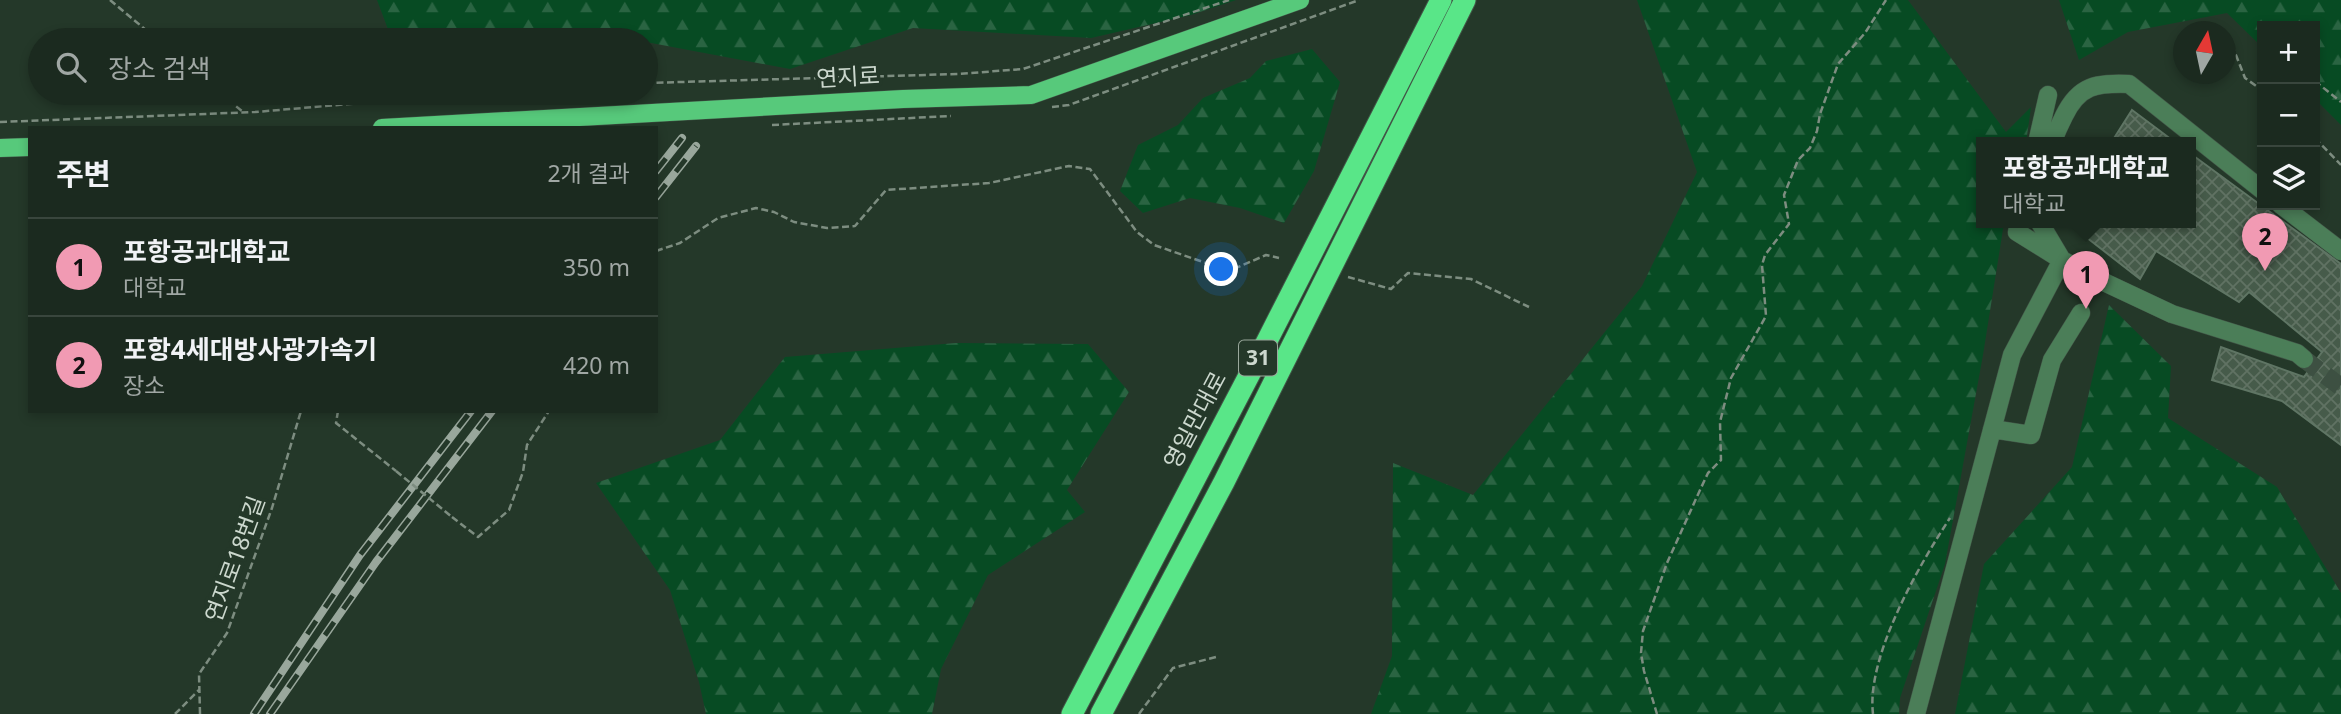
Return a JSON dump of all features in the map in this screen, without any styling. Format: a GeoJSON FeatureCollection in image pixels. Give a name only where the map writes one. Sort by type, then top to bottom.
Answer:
{"type":"FeatureCollection","features":[{"type":"Feature","properties":{"kind":"highway","name":"영일만대로"},"geometry":{"type":"LineString","coordinates":[[1072,714],[1441,0]]}},
{"type":"Feature","properties":{"kind":"highway","name":"31"},"geometry":{"type":"LineString","coordinates":[[1101,714],[1224,482],[1465,0]]}},
{"type":"Feature","properties":{"kind":"main road","name":"연지로"},"geometry":{"type":"LineString","coordinates":[[418,126],[903,99],[1031,95],[1300,0]]}},
{"type":"Feature","properties":{"kind":"main road"},"geometry":{"type":"LineString","coordinates":[[0,148],[28,147]]}},
{"type":"Feature","properties":{"kind":"lane"},"geometry":{"type":"LineString","coordinates":[[2055,137],[2070,102],[2085,89],[2105,83],[2129,84],[2196,137]]}},
{"type":"Feature","properties":{"kind":"lane"},"geometry":{"type":"LineString","coordinates":[[2038,137],[2048,95]]}},
{"type":"Feature","properties":{"kind":"lane"},"geometry":{"type":"LineString","coordinates":[[2196,137],[2257,186]]}},
{"type":"Feature","properties":{"kind":"lane"},"geometry":{"type":"LineString","coordinates":[[2288,210],[2341,251]]}},
{"type":"Feature","properties":{"kind":"lane"},"geometry":{"type":"LineString","coordinates":[[2018,228],[2017,232],[2062,260],[2172,314],[2297,354],[2304,359]]}},
{"type":"Feature","properties":{"kind":"lane"},"geometry":{"type":"LineString","coordinates":[[2043,228],[2062,260]]}},
{"type":"Feature","properties":{"kind":"lane"},"geometry":{"type":"LineString","coordinates":[[1916,714],[2012,355],[2062,260]]}},
{"type":"Feature","properties":{"kind":"lane"},"geometry":{"type":"LineString","coordinates":[[1992,429],[2031,435],[2052,360],[2081,313]]}},
{"type":"Feature","properties":{"kind":"path"},"geometry":{"type":"LineString","coordinates":[[110,0],[144,28]]}},
{"type":"Feature","properties":{"kind":"path"},"geometry":{"type":"LineString","coordinates":[[658,83],[958,74],[1023,69],[1229,0]]}},
{"type":"Feature","properties":{"kind":"path"},"geometry":{"type":"LineString","coordinates":[[1657,714],[1641,653],[1643,631],[1650,607],[1708,473],[1721,460],[1720,432],[1731,377],[1766,316],[1762,265],[1765,255],[1789,224],[1784,195],[1798,160],[1810,148],[1838,64],[1865,33],[1886,0]]}},
{"type":"Feature","properties":{"kind":"path"},"geometry":{"type":"LineString","coordinates":[[2236,55],[2245,78],[2257,86]]}},
{"type":"Feature","properties":{"kind":"path"},"geometry":{"type":"LineString","coordinates":[[2319,84],[2341,102]]}},
{"type":"Feature","properties":{"kind":"path"},"geometry":{"type":"LineString","coordinates":[[235,105],[243,112]]}},
{"type":"Feature","properties":{"kind":"path"},"geometry":{"type":"LineString","coordinates":[[0,122],[255,112],[338,105]]}},
{"type":"Feature","properties":{"kind":"path"},"geometry":{"type":"LineString","coordinates":[[2320,143],[2341,166]]}},
{"type":"Feature","properties":{"kind":"path"},"geometry":{"type":"LineString","coordinates":[[658,250],[680,243],[718,218],[756,208],[774,212],[794,222],[827,228],[855,226],[886,190],[989,183],[1069,166],[1090,169],[1138,232],[1154,245],[1229,271],[1266,254],[1279,258]]}},
{"type":"Feature","properties":{"kind":"path"},"geometry":{"type":"LineString","coordinates":[[1345,276],[1391,289],[1408,273],[1471,279],[1529,307]]}},
{"type":"Feature","properties":{"kind":"path","name":"연지로18번길"},"geometry":{"type":"LineString","coordinates":[[201,714],[199,674],[227,633],[272,508],[300,413]]}},
{"type":"Feature","properties":{"kind":"path"},"geometry":{"type":"LineString","coordinates":[[338,413],[336,423],[478,537],[509,510],[523,472],[527,445],[548,413]]}},
{"type":"Feature","properties":{"kind":"path"},"geometry":{"type":"LineString","coordinates":[[1873,714],[1870,695],[1890,627],[1932,545],[1954,511]]}},
{"type":"Feature","properties":{"kind":"path"},"geometry":{"type":"LineString","coordinates":[[1139,714],[1172,668],[1216,657]]}},
{"type":"Feature","properties":{"kind":"path"},"geometry":{"type":"LineString","coordinates":[[175,714],[200,689]]}},
{"type":"Feature","properties":{"kind":"green space"},"geometry":{"type":"Polygon","coordinates":[[[377,0],[1236,0],[1191,15],[1091,38],[913,28],[790,69],[658,44],[658,28],[388,28],[377,0]]]}},
{"type":"Feature","properties":{"kind":"green space"},"geometry":{"type":"Polygon","coordinates":[[[1637,0],[1908,0],[2006,132],[2031,107],[2027,137],[1976,137],[1976,228],[2003,228],[1945,564],[1900,698],[1899,714],[1371,714],[1392,656],[1393,463],[1473,495],[1642,286],[1697,172],[1637,0]]]}},
{"type":"Feature","properties":{"kind":"green space"},"geometry":{"type":"Polygon","coordinates":[[[2059,0],[2341,0],[2341,125],[2320,104],[2320,21],[2257,21],[2257,42],[2227,13],[2173,21],[2173,23],[2128,32],[2079,60],[2059,0]]]}},
{"type":"Feature","properties":{"kind":"green space"},"geometry":{"type":"Polygon","coordinates":[[[1312,49],[1340,82],[1314,171],[1284,223],[1240,208],[1190,198],[1143,213],[1120,191],[1138,145],[1178,125],[1203,98],[1250,78],[1266,61],[1312,49]]]}},
{"type":"Feature","properties":{"kind":"green space"},"geometry":{"type":"Polygon","coordinates":[[[2109,305],[2171,366],[2168,418],[2277,487],[2341,593],[2341,714],[1955,714],[1984,564],[2072,467],[2109,305]]]}},
{"type":"Feature","properties":{"kind":"green space"},"geometry":{"type":"Polygon","coordinates":[[[956,343],[1088,344],[1129,392],[1067,490],[1085,512],[988,575],[941,669],[932,714],[706,714],[699,682],[670,590],[596,483],[720,440],[785,357],[956,343]]]}},
{"type":"Feature","properties":{"kind":"building"},"geometry":{"type":"Polygon","coordinates":[[[2132,110],[2168,137],[2115,137],[2132,110]]]}},
{"type":"Feature","properties":{"kind":"building"},"geometry":{"type":"Polygon","coordinates":[[[2196,158],[2257,202],[2257,210],[2267,210],[2341,264],[2341,445],[2282,401],[2212,380],[2221,347],[2304,377],[2322,352],[2249,292],[2239,302],[2156,251],[2140,279],[2074,228],[2196,228],[2196,158]]]}},
{"type":"Feature","properties":{"kind":"tunnel"},"geometry":{"type":"LineString","coordinates":[[2304,359],[2341,387]]}},
{"type":"Feature","properties":{"kind":"railway"},"geometry":{"type":"LineString","coordinates":[[658,168],[682,138]]}},
{"type":"Feature","properties":{"kind":"railway"},"geometry":{"type":"LineString","coordinates":[[658,194],[696,146]]}},
{"type":"Feature","properties":{"kind":"railway"},"geometry":{"type":"LineString","coordinates":[[254,714],[360,555],[469,413]]}},
{"type":"Feature","properties":{"kind":"railway"},"geometry":{"type":"LineString","coordinates":[[270,714],[376,562],[490,413]]}},
{"type":"Feature","properties":{"kind":"place","name":"포항4세대방사광가속기"},"geometry":{"type":"Point","coordinates":[2265,271]}},
{"type":"Feature","properties":{"kind":"place","name":"포항공과대학교"},"geometry":{"type":"Point","coordinates":[2086,309]}}]}
